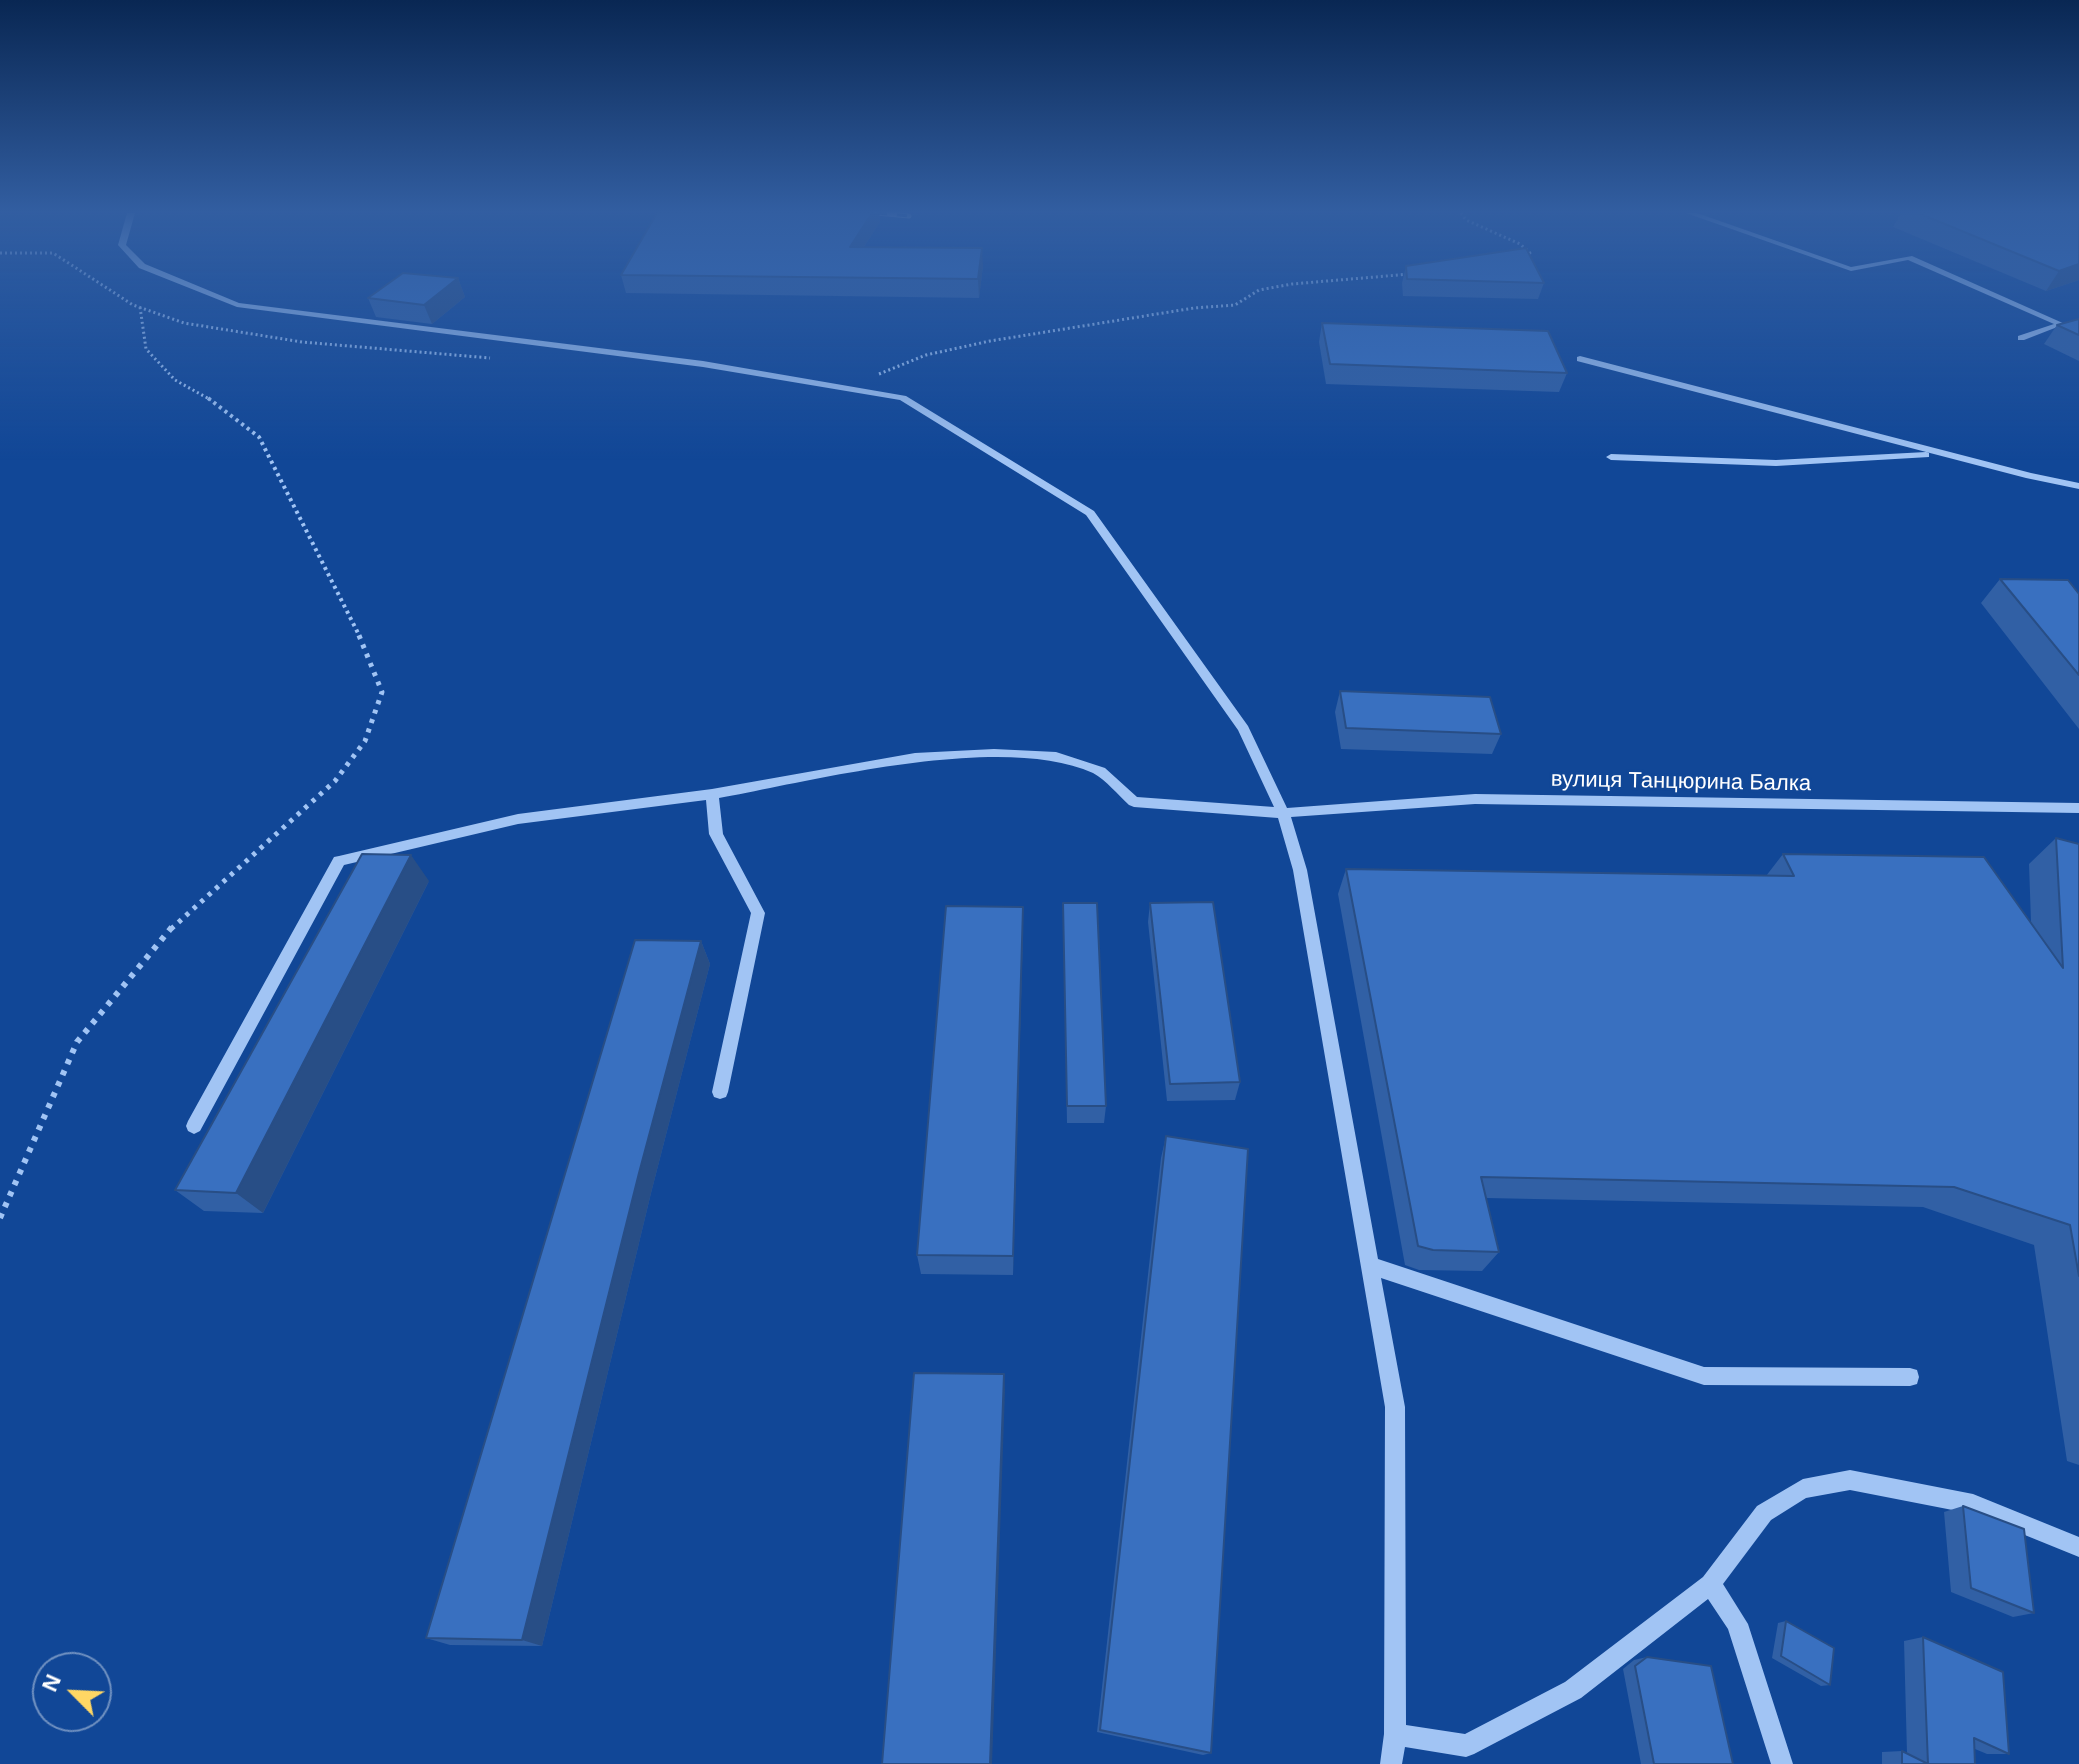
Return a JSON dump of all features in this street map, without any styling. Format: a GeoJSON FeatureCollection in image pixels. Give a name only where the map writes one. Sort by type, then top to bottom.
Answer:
{"type":"FeatureCollection","features":[{"type":"Feature","properties":{"kind":"street"},"geometry":{"type":"LineString","coordinates":[[213,295],[237,305],[703,364],[903,398],[1090,513],[1244,729],[1283,813],[1300,870],[1395,1407],[1395,1734],[1391,1764]]}},
{"type":"Feature","properties":{"kind":"street"},"geometry":{"type":"LineString","coordinates":[[1995,295],[2061,324],[2021,338]]}},
{"type":"Feature","properties":{"kind":"street"},"geometry":{"type":"LineString","coordinates":[[1580,359],[1943,454],[2079,486]]}},
{"type":"Feature","properties":{"kind":"street"},"geometry":{"type":"LineString","coordinates":[[1611,457],[1776,463],[1943,454]]}},
{"type":"Feature","properties":{"kind":"street","name":"вулиця Танцюрина Балка"},"geometry":{"type":"LineString","coordinates":[[194,1126],[339,861],[518,819],[712,794],[915,758],[994,753],[1056,756],[1100,771],[1134,802],[1283,813],[1475,799],[2079,808]]}},
{"type":"Feature","properties":{"kind":"street"},"geometry":{"type":"LineString","coordinates":[[712,794],[716,834],[758,913],[720,1092]]}},
{"type":"Feature","properties":{"kind":"street"},"geometry":{"type":"LineString","coordinates":[[1370,1265],[1704,1376],[1910,1377]]}},
{"type":"Feature","properties":{"kind":"street"},"geometry":{"type":"LineString","coordinates":[[1395,1734],[1466,1746],[1573,1690],[1710,1584],[1764,1513],[1803,1489],[1850,1480],[1973,1504],[2079,1547]]}},
{"type":"Feature","properties":{"kind":"street"},"geometry":{"type":"LineString","coordinates":[[1710,1584],[1737,1624],[1782,1764]]}},
{"type":"Feature","properties":{"kind":"path"},"geometry":{"type":"LineString","coordinates":[[850,389],[926,355],[990,341],[1194,308],[1235,305],[1250,295]]}},
{"type":"Feature","properties":{"kind":"path"},"geometry":{"type":"LineString","coordinates":[[0,1218],[77,1042],[178,920],[335,781],[365,741],[382,692],[356,628],[259,437],[206,397],[175,380],[146,349],[140,307]]}},
{"type":"Feature","properties":{"kind":"building"},"geometry":{"type":"Polygon","coordinates":[[[372,295],[436,295],[424,305],[368,298],[372,295]]]}},
{"type":"Feature","properties":{"kind":"building"},"geometry":{"type":"Polygon","coordinates":[[[2079,319],[2079,335],[2057,325],[2079,319]]]}},
{"type":"Feature","properties":{"kind":"building"},"geometry":{"type":"Polygon","coordinates":[[[1322,323],[1548,331],[1567,373],[1330,364],[1322,323]]]}},
{"type":"Feature","properties":{"kind":"building"},"geometry":{"type":"Polygon","coordinates":[[[2000,579],[2068,580],[2079,594],[2079,675],[2000,579]]]}},
{"type":"Feature","properties":{"kind":"building"},"geometry":{"type":"Polygon","coordinates":[[[1340,691],[1490,697],[1501,734],[1346,728],[1340,691]]]}},
{"type":"Feature","properties":{"kind":"building"},"geometry":{"type":"Polygon","coordinates":[[[2056,838],[2079,844],[2079,1276],[2070,1225],[1954,1187],[1481,1177],[1499,1252],[1433,1250],[1418,1246],[1346,869],[1794,876],[1783,854],[1984,857],[2063,968],[2056,838]]]}},
{"type":"Feature","properties":{"kind":"building"},"geometry":{"type":"Polygon","coordinates":[[[362,854],[411,855],[236,1193],[175,1190],[362,854]]]}},
{"type":"Feature","properties":{"kind":"building"},"geometry":{"type":"Polygon","coordinates":[[[1213,902],[1240,1082],[1170,1084],[1150,903],[1213,902]]]}},
{"type":"Feature","properties":{"kind":"building"},"geometry":{"type":"Polygon","coordinates":[[[1063,903],[1097,903],[1106,1106],[1067,1106],[1063,903]]]}},
{"type":"Feature","properties":{"kind":"building"},"geometry":{"type":"Polygon","coordinates":[[[946,906],[1023,907],[1013,1256],[917,1255],[946,906]]]}},
{"type":"Feature","properties":{"kind":"building"},"geometry":{"type":"Polygon","coordinates":[[[635,940],[701,941],[639,1173],[522,1640],[426,1638],[635,940]]]}},
{"type":"Feature","properties":{"kind":"building"},"geometry":{"type":"Polygon","coordinates":[[[1166,1136],[1248,1149],[1211,1753],[1100,1730],[1166,1136]]]}},
{"type":"Feature","properties":{"kind":"building"},"geometry":{"type":"Polygon","coordinates":[[[914,1373],[1004,1374],[990,1764],[882,1764],[914,1373]]]}},
{"type":"Feature","properties":{"kind":"building"},"geometry":{"type":"Polygon","coordinates":[[[1963,1506],[2024,1529],[2034,1613],[1971,1588],[1963,1506]]]}},
{"type":"Feature","properties":{"kind":"building"},"geometry":{"type":"Polygon","coordinates":[[[1786,1621],[1834,1648],[1830,1685],[1781,1656],[1786,1621]]]}},
{"type":"Feature","properties":{"kind":"building"},"geometry":{"type":"Polygon","coordinates":[[[1923,1637],[2003,1672],[2009,1754],[1974,1738],[1975,1764],[1928,1764],[1923,1637]]]}},
{"type":"Feature","properties":{"kind":"building"},"geometry":{"type":"Polygon","coordinates":[[[1647,1657],[1711,1666],[1733,1764],[1654,1764],[1635,1666],[1647,1657]]]}},
{"type":"Feature","properties":{"kind":"building"},"geometry":{"type":"Polygon","coordinates":[[[1902,1751],[1928,1764],[1902,1764],[1902,1751]]]}}]}
